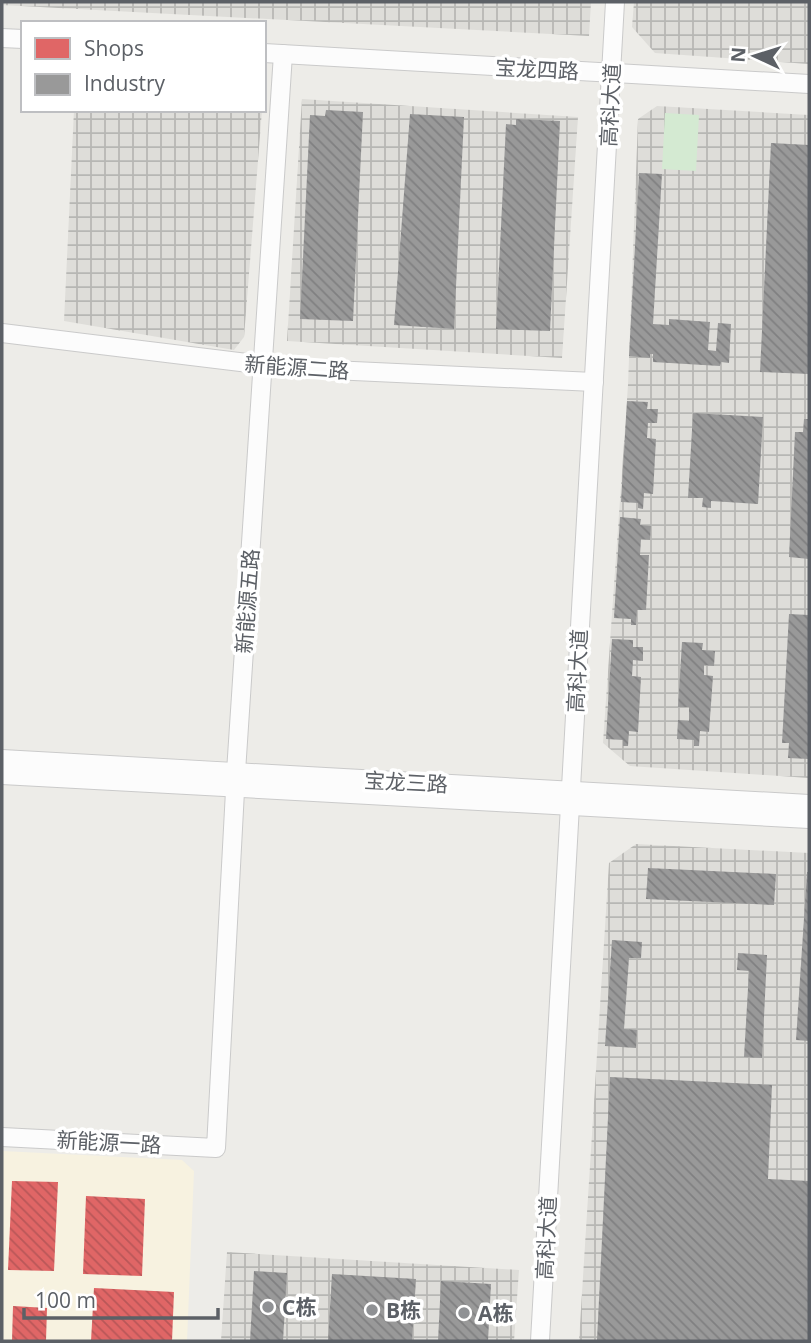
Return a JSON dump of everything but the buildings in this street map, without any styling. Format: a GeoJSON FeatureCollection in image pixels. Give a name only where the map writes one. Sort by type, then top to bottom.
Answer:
{"type":"FeatureCollection","features":[{"type":"Feature","properties":{"kind":"street","name":"高科大道"},"geometry":{"type":"LineString","coordinates":[[540,1341],[615,2]]}},
{"type":"Feature","properties":{"kind":"street"},"geometry":{"type":"LineString","coordinates":[[2,38],[21,39]]}},
{"type":"Feature","properties":{"kind":"street","name":"宝龙四路"},"geometry":{"type":"LineString","coordinates":[[266,53],[809,84]]}},
{"type":"Feature","properties":{"kind":"street","name":"新能源五路"},"geometry":{"type":"LineString","coordinates":[[216,1148],[235,780],[283,54]]}},
{"type":"Feature","properties":{"kind":"street","name":"新能源二路"},"geometry":{"type":"LineString","coordinates":[[2,333],[262,365],[594,382]]}},
{"type":"Feature","properties":{"kind":"street","name":"宝龙三路"},"geometry":{"type":"LineString","coordinates":[[2,760],[235,780],[570,798],[809,804]]}},
{"type":"Feature","properties":{"kind":"street","name":"宝龙三路"},"geometry":{"type":"LineString","coordinates":[[2,775],[235,780]]}},
{"type":"Feature","properties":{"kind":"street","name":"宝龙三路"},"geometry":{"type":"LineString","coordinates":[[570,798],[809,819]]}},
{"type":"Feature","properties":{"kind":"street","name":"新能源一路"},"geometry":{"type":"LineString","coordinates":[[2,1137],[216,1148]]}},
{"type":"Feature","properties":{"kind":"shaded area"},"geometry":{"type":"Polygon","coordinates":[[[2,2],[591,2],[589,36],[2,5],[2,2]]]}},
{"type":"Feature","properties":{"kind":"shaded area"},"geometry":{"type":"Polygon","coordinates":[[[634,2],[809,2],[809,64],[655,53],[632,27],[634,2]]]}},
{"type":"Feature","properties":{"kind":"shaded area"},"geometry":{"type":"Polygon","coordinates":[[[302,99],[578,117],[562,358],[287,341],[302,99]]]}},
{"type":"Feature","properties":{"kind":"shaded area"},"geometry":{"type":"Polygon","coordinates":[[[657,106],[809,115],[809,778],[630,766],[603,743],[628,385],[638,119],[657,106]]]}},
{"type":"Feature","properties":{"kind":"shaded area"},"geometry":{"type":"Polygon","coordinates":[[[74,112],[262,112],[244,337],[234,350],[64,321],[74,112]]]}},
{"type":"Feature","properties":{"kind":"shaded area"},"geometry":{"type":"Polygon","coordinates":[[[636,844],[809,853],[809,1341],[579,1341],[609,863],[636,844]]]}},
{"type":"Feature","properties":{"kind":"shaded area"},"geometry":{"type":"Polygon","coordinates":[[[2,1151],[182,1160],[194,1171],[187,1341],[2,1341],[2,1151]]]}},
{"type":"Feature","properties":{"kind":"shaded area"},"geometry":{"type":"Polygon","coordinates":[[[227,1252],[519,1270],[514,1341],[221,1341],[227,1252]]]}},
{"type":"Feature","properties":{"kind":"green space"},"geometry":{"type":"Polygon","coordinates":[[[665,113],[699,115],[696,171],[662,169],[665,113]]]}},
{"type":"Feature","properties":{"kind":"place","name":"C栋"},"geometry":{"type":"Point","coordinates":[268,1307]}},
{"type":"Feature","properties":{"kind":"place","name":"B栋"},"geometry":{"type":"Point","coordinates":[372,1310]}},
{"type":"Feature","properties":{"kind":"place","name":"A栋"},"geometry":{"type":"Point","coordinates":[464,1313]}}]}
